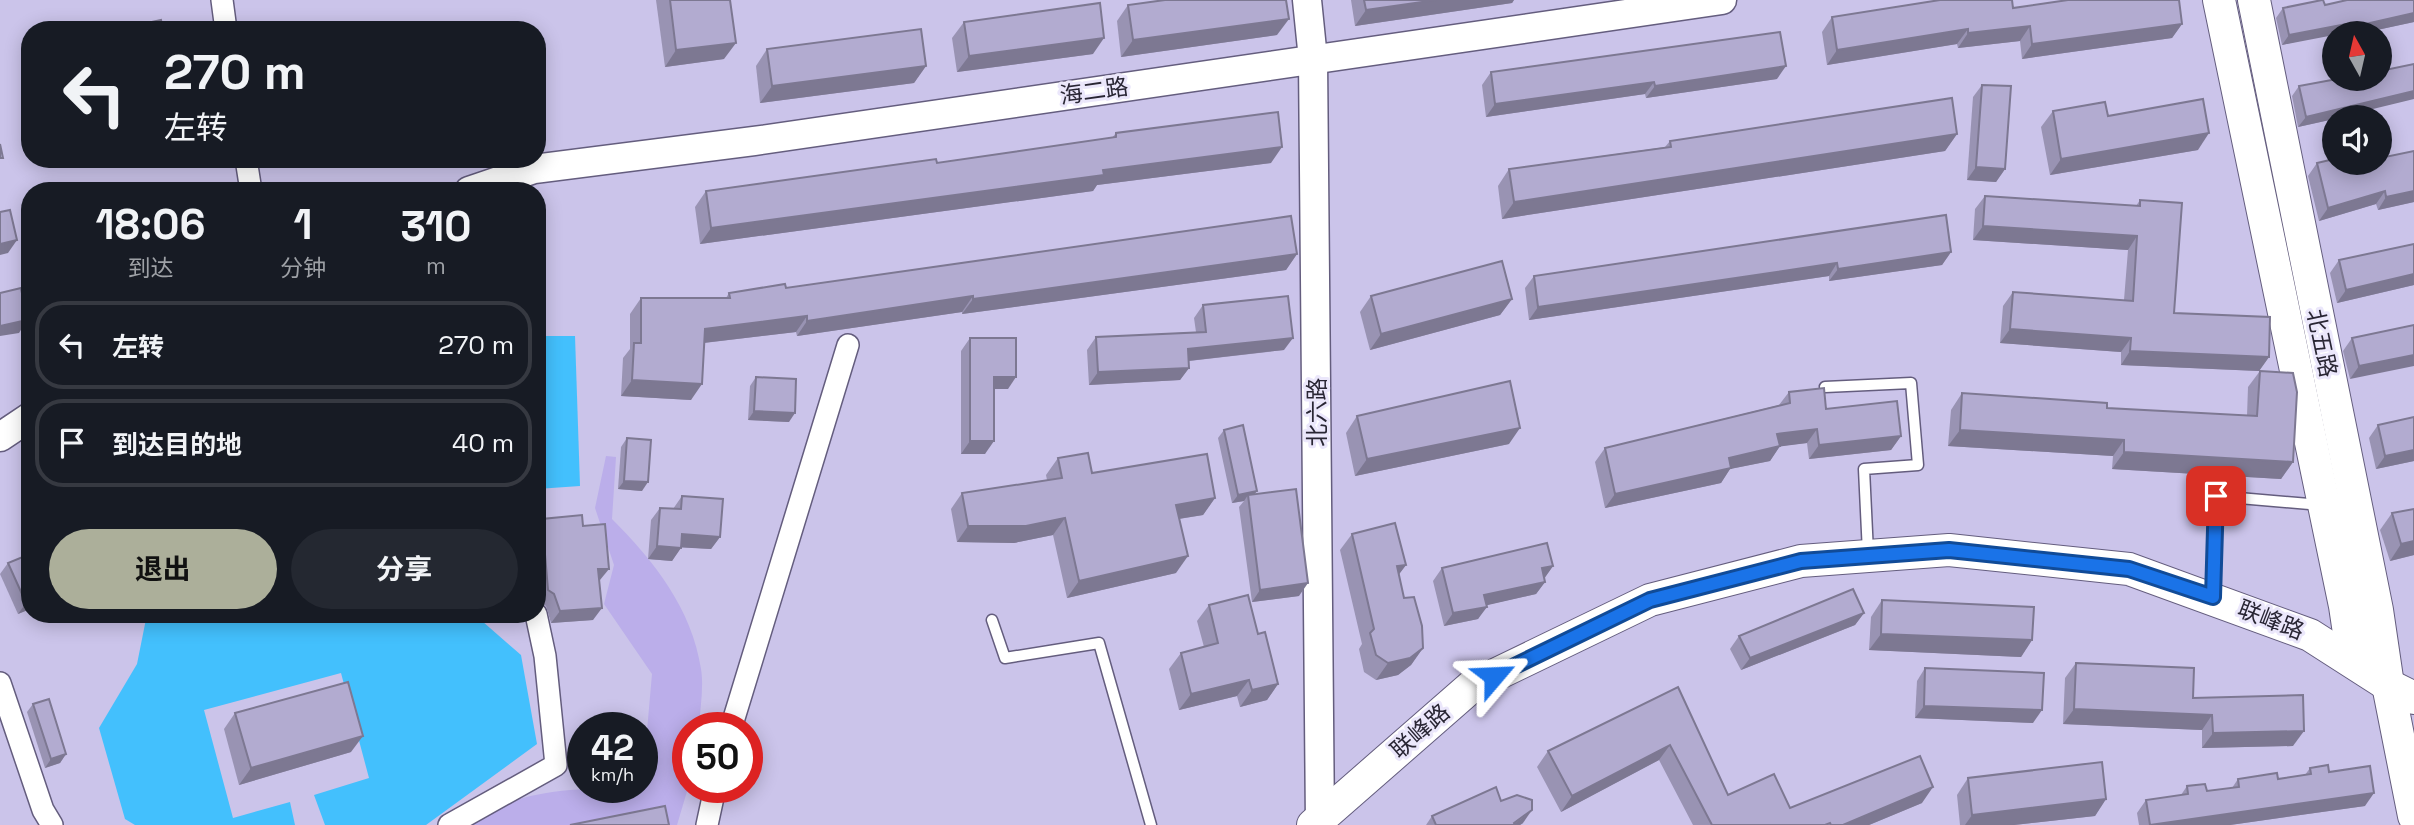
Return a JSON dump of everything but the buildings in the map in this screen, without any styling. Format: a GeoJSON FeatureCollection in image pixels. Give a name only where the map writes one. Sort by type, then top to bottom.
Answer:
{"type":"FeatureCollection","features":[{"type":"Feature","properties":{"kind":"main road","name":"北五路"},"geometry":{"type":"LineString","coordinates":[[2219,0],[2353,660]]}},
{"type":"Feature","properties":{"kind":"main road","name":"北五路"},"geometry":{"type":"LineString","coordinates":[[2254,0],[2377,610],[2401,692],[2414,816]]}},
{"type":"Feature","properties":{"kind":"main road","name":"联峰路"},"geometry":{"type":"LineString","coordinates":[[1318,823],[1472,687],[1650,600],[1801,561],[1949,550],[2129,569],[2213,597],[2310,635],[2401,692]]}},
{"type":"Feature","properties":{"kind":"street"},"geometry":{"type":"LineString","coordinates":[[222,0],[225,21]]}},
{"type":"Feature","properties":{"kind":"street","name":"北六路"},"geometry":{"type":"LineString","coordinates":[[1307,0],[1314,59],[1318,823]]}},
{"type":"Feature","properties":{"kind":"street","name":"海二路"},"geometry":{"type":"LineString","coordinates":[[546,167],[754,141],[1722,0]]}},
{"type":"Feature","properties":{"kind":"street","name":"海二路"},"geometry":{"type":"LineString","coordinates":[[496,182],[542,168]]}},
{"type":"Feature","properties":{"kind":"street"},"geometry":{"type":"LineString","coordinates":[[736,712],[848,345]]}},
{"type":"Feature","properties":{"kind":"street"},"geometry":{"type":"LineString","coordinates":[[0,437],[21,423]]}},
{"type":"Feature","properties":{"kind":"street"},"geometry":{"type":"LineString","coordinates":[[449,825],[556,765],[545,656],[538,623]]}},
{"type":"Feature","properties":{"kind":"street"},"geometry":{"type":"LineString","coordinates":[[0,683],[45,820]]}},
{"type":"Feature","properties":{"kind":"street"},"geometry":{"type":"LineString","coordinates":[[707,825],[712,803]]}},
{"type":"Feature","properties":{"kind":"lane"},"geometry":{"type":"LineString","coordinates":[[1825,387],[1911,383],[1918,464],[1864,469],[1868,556]]}},
{"type":"Feature","properties":{"kind":"lane"},"geometry":{"type":"LineString","coordinates":[[2213,597],[2216,496],[2323,506]]}},
{"type":"Feature","properties":{"kind":"lane"},"geometry":{"type":"LineString","coordinates":[[992,620],[1004,658],[1099,643],[1151,825]]}},
{"type":"Feature","properties":{"kind":"shaded area"},"geometry":{"type":"Polygon","coordinates":[[[606,456],[616,457],[612,519],[669,587],[689,626],[696,647],[701,669],[700,712],[672,712],[672,803],[684,803],[677,825],[468,825],[486,812],[507,803],[551,792],[567,791],[567,803],[658,803],[658,712],[649,712],[652,674],[604,604],[614,565],[595,508],[606,456]]]}},
{"type":"Feature","properties":{"kind":"water"},"geometry":{"type":"Polygon","coordinates":[[[546,336],[575,336],[580,486],[546,488],[546,336]]]}},
{"type":"Feature","properties":{"kind":"water"},"geometry":{"type":"Polygon","coordinates":[[[145,623],[484,623],[521,655],[537,744],[426,825],[325,825],[314,795],[369,778],[341,673],[204,710],[233,818],[290,802],[295,825],[135,825],[125,819],[99,728],[137,664],[145,623]]]}},
{"type":"Feature","properties":{"kind":"route"},"geometry":{"type":"LineString","coordinates":[[1494,676],[1650,600],[1801,561],[1949,550],[2129,569],[2213,597],[2216,496]]}}]}
